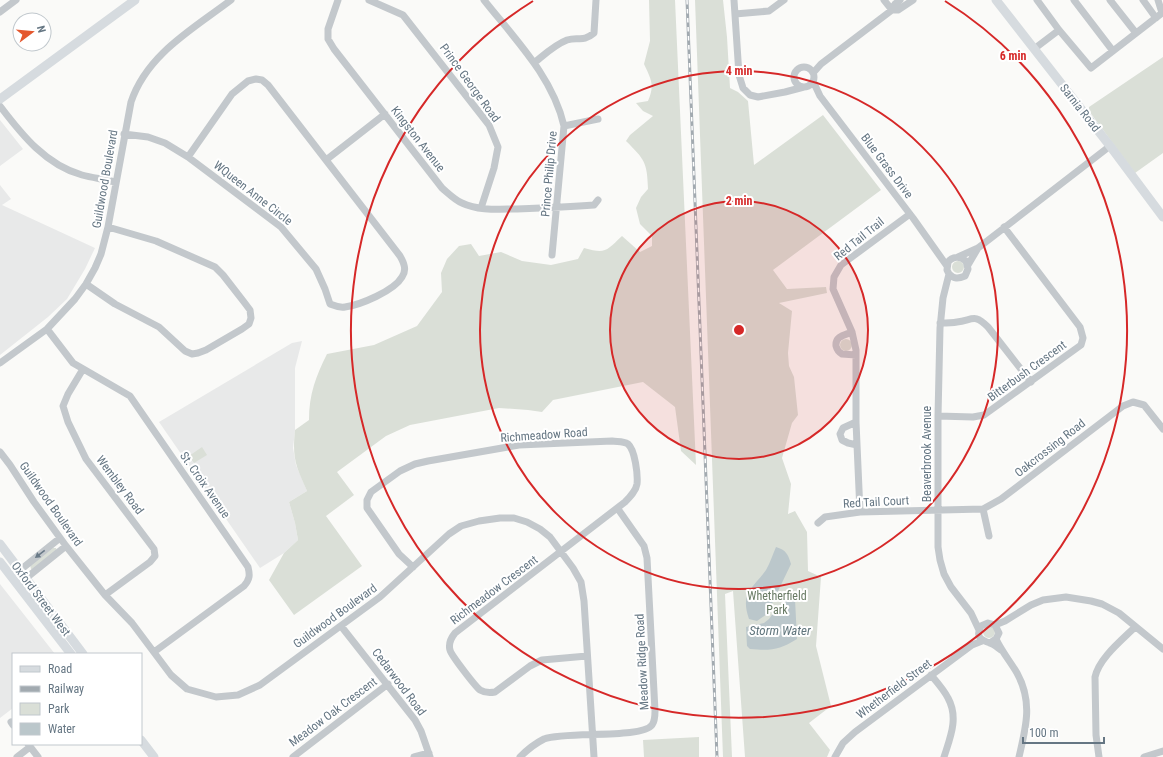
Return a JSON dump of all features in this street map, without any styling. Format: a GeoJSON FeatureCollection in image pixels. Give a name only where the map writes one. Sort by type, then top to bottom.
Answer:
{"type":"FeatureCollection","features":[{"type":"Feature","properties":{"kind":"main road"},"geometry":{"type":"LineString","coordinates":[[0,99],[135,0]]}},
{"type":"Feature","properties":{"kind":"main road","name":"Sarnia Road"},"geometry":{"type":"LineString","coordinates":[[996,0],[1110,146],[1163,217]]}},
{"type":"Feature","properties":{"kind":"main road","name":"Oxford Street West"},"geometry":{"type":"LineString","coordinates":[[0,544],[82,653]]}},
{"type":"Feature","properties":{"kind":"main road","name":"Oxford Street West"},"geometry":{"type":"LineString","coordinates":[[0,562],[70,653]]}},
{"type":"Feature","properties":{"kind":"main road"},"geometry":{"type":"LineString","coordinates":[[142,741],[154,757]]}},
{"type":"Feature","properties":{"kind":"street"},"geometry":{"type":"LineString","coordinates":[[0,12],[16,0]]}},
{"type":"Feature","properties":{"kind":"street","name":"Guildwood Boulevard"},"geometry":{"type":"LineString","coordinates":[[0,363],[47,328],[75,299],[86,284],[101,254],[108,227],[131,102],[134,91],[143,74],[164,50],[231,0]]}},
{"type":"Feature","properties":{"kind":"street","name":"Kingston Avenue"},"geometry":{"type":"LineString","coordinates":[[338,0],[328,30],[328,39],[334,49],[442,188],[461,203],[481,208],[557,208],[594,205],[598,200]]}},
{"type":"Feature","properties":{"kind":"street","name":"Prince George Road"},"geometry":{"type":"LineString","coordinates":[[369,0],[403,15],[489,125],[498,147],[494,168],[481,208]]}},
{"type":"Feature","properties":{"kind":"street"},"geometry":{"type":"LineString","coordinates":[[534,63],[559,44],[569,39],[587,38],[594,33],[596,0]]}},
{"type":"Feature","properties":{"kind":"street"},"geometry":{"type":"LineString","coordinates":[[734,0],[739,75],[743,88],[750,95],[758,97],[810,85],[813,81],[811,70]]}},
{"type":"Feature","properties":{"kind":"street"},"geometry":{"type":"LineString","coordinates":[[735,14],[769,11],[784,0]]}},
{"type":"Feature","properties":{"kind":"street"},"geometry":{"type":"LineString","coordinates":[[884,0],[892,10]]}},
{"type":"Feature","properties":{"kind":"street"},"geometry":{"type":"LineString","coordinates":[[785,92],[798,69],[802,67],[811,70],[821,64],[892,10],[895,4],[900,0]]}},
{"type":"Feature","properties":{"kind":"street"},"geometry":{"type":"LineString","coordinates":[[892,10],[898,10],[913,0]]}},
{"type":"Feature","properties":{"kind":"street"},"geometry":{"type":"LineString","coordinates":[[1037,0],[1058,30],[1091,68],[1162,13],[1158,0]]}},
{"type":"Feature","properties":{"kind":"street"},"geometry":{"type":"LineString","coordinates":[[1074,0],[1113,51]]}},
{"type":"Feature","properties":{"kind":"street"},"geometry":{"type":"LineString","coordinates":[[1110,0],[1136,33]]}},
{"type":"Feature","properties":{"kind":"street"},"geometry":{"type":"LineString","coordinates":[[1143,0],[1156,18]]}},
{"type":"Feature","properties":{"kind":"street","name":"Prince Philip Drive"},"geometry":{"type":"LineString","coordinates":[[488,1],[534,63],[554,93],[561,110],[564,126],[552,255]]}},
{"type":"Feature","properties":{"kind":"street"},"geometry":{"type":"LineString","coordinates":[[1034,49],[1058,30]]}},
{"type":"Feature","properties":{"kind":"street"},"geometry":{"type":"LineString","coordinates":[[794,78],[797,84],[805,87]]}},
{"type":"Feature","properties":{"kind":"street","name":"WQueen Anne Circle"},"geometry":{"type":"LineString","coordinates":[[256,79],[262,80],[268,85],[326,160],[404,263],[405,271],[402,277],[385,292],[379,296],[346,307],[336,307],[330,304],[316,269],[281,227],[188,157],[232,94],[248,81],[256,79]]}},
{"type":"Feature","properties":{"kind":"street","name":"Blue Grass Drive"},"geometry":{"type":"LineString","coordinates":[[813,81],[820,96],[910,214],[947,266]]}},
{"type":"Feature","properties":{"kind":"street","name":"Blue Grass Drive"},"geometry":{"type":"LineString","coordinates":[[805,87],[820,96]]}},
{"type":"Feature","properties":{"kind":"street"},"geometry":{"type":"LineString","coordinates":[[0,106],[36,149],[55,163],[81,175],[116,182]]}},
{"type":"Feature","properties":{"kind":"street"},"geometry":{"type":"LineString","coordinates":[[326,160],[385,114]]}},
{"type":"Feature","properties":{"kind":"street"},"geometry":{"type":"LineString","coordinates":[[564,126],[598,119]]}},
{"type":"Feature","properties":{"kind":"street"},"geometry":{"type":"LineString","coordinates":[[124,134],[148,137],[165,143],[188,157]]}},
{"type":"Feature","properties":{"kind":"street"},"geometry":{"type":"LineString","coordinates":[[957,278],[952,277],[949,274],[947,266],[948,262],[978,248],[1110,146]]}},
{"type":"Feature","properties":{"kind":"street","name":"Red Tail Trail"},"geometry":{"type":"LineString","coordinates":[[860,512],[856,422],[856,355],[852,332],[834,289],[834,277],[841,265],[910,214]]}},
{"type":"Feature","properties":{"kind":"street"},"geometry":{"type":"LineString","coordinates":[[86,284],[115,304],[159,327],[186,351],[192,354],[206,350],[249,324],[251,318],[250,310],[215,267],[156,241],[108,227]]}},
{"type":"Feature","properties":{"kind":"street","name":"Bitterbush Crescent"},"geometry":{"type":"LineString","coordinates":[[938,416],[974,417],[984,415],[1081,345],[1083,338],[1080,327],[1004,227]]}},
{"type":"Feature","properties":{"kind":"street"},"geometry":{"type":"LineString","coordinates":[[946,287],[957,278],[965,276],[968,265],[978,248]]}},
{"type":"Feature","properties":{"kind":"street"},"geometry":{"type":"LineString","coordinates":[[936,250],[966,261],[968,265]]}},
{"type":"Feature","properties":{"kind":"street","name":"Beaverbrook Avenue"},"geometry":{"type":"LineString","coordinates":[[949,274],[943,298],[940,323],[938,547],[944,574],[951,587],[971,612],[980,635]]}},
{"type":"Feature","properties":{"kind":"street"},"geometry":{"type":"LineString","coordinates":[[940,323],[958,322],[972,318],[980,320],[988,327],[1031,382]]}},
{"type":"Feature","properties":{"kind":"street","name":"St. Croix Avenue"},"geometry":{"type":"LineString","coordinates":[[47,328],[73,363],[130,396],[248,566],[250,574],[249,580],[244,586],[154,652]]}},
{"type":"Feature","properties":{"kind":"street"},"geometry":{"type":"LineString","coordinates":[[852,332],[840,337],[836,346],[837,350],[842,354],[856,355]]}},
{"type":"Feature","properties":{"kind":"street","name":"Wembley Road"},"geometry":{"type":"LineString","coordinates":[[84,369],[63,406],[68,422],[86,459],[154,549],[155,556],[150,562],[105,595]]}},
{"type":"Feature","properties":{"kind":"street","name":"Oakcrossing Road"},"geometry":{"type":"LineString","coordinates":[[938,511],[983,509],[1001,499],[1123,406],[1133,402],[1144,405],[1163,429]]}},
{"type":"Feature","properties":{"kind":"street"},"geometry":{"type":"LineString","coordinates":[[856,422],[843,428],[840,434],[842,440],[857,445]]}},
{"type":"Feature","properties":{"kind":"street","name":"Richmeadow Road"},"geometry":{"type":"LineString","coordinates":[[413,567],[399,554],[367,508],[367,500],[371,492],[400,471],[428,460],[519,445],[621,442],[628,445],[633,450],[635,464],[637,484],[633,493],[618,509],[562,552]]}},
{"type":"Feature","properties":{"kind":"street","name":"Guildwood Boulevard"},"geometry":{"type":"LineString","coordinates":[[0,452],[66,546],[105,595],[132,623],[171,675],[187,689],[216,697],[238,695],[260,685],[380,597],[449,534],[461,526],[479,521],[500,518],[514,518],[533,525],[550,537],[562,552],[581,582],[583,592],[594,757]]}},
{"type":"Feature","properties":{"kind":"street","name":"Meadow Ridge Road"},"geometry":{"type":"LineString","coordinates":[[520,757],[544,739],[556,736],[637,732],[647,730],[653,725],[655,718],[647,558],[644,546],[618,509]]}},
{"type":"Feature","properties":{"kind":"street"},"geometry":{"type":"LineString","coordinates":[[983,509],[989,536]]}},
{"type":"Feature","properties":{"kind":"street","name":"Red Tail Court"},"geometry":{"type":"LineString","coordinates":[[818,523],[825,517],[860,512],[938,511]]}},
{"type":"Feature","properties":{"kind":"street"},"geometry":{"type":"LineString","coordinates":[[19,571],[60,538]]}},
{"type":"Feature","properties":{"kind":"street"},"geometry":{"type":"LineString","coordinates":[[25,579],[66,546]]}},
{"type":"Feature","properties":{"kind":"street","name":"Richmeadow Crescent"},"geometry":{"type":"LineString","coordinates":[[562,552],[455,633],[451,638],[449,645],[450,652],[481,691],[489,693],[495,692],[530,666],[542,660],[587,656]]}},
{"type":"Feature","properties":{"kind":"street"},"geometry":{"type":"LineString","coordinates":[[995,638],[980,635],[984,624],[1005,621],[1031,605],[1043,600],[1066,597],[1102,604],[1119,613],[1163,649]]}},
{"type":"Feature","properties":{"kind":"street","name":"Beaverbrook Avenue"},"geometry":{"type":"LineString","coordinates":[[971,612],[992,624]]}},
{"type":"Feature","properties":{"kind":"street"},"geometry":{"type":"LineString","coordinates":[[995,638],[1005,621]]}},
{"type":"Feature","properties":{"kind":"street"},"geometry":{"type":"LineString","coordinates":[[992,624],[995,638],[1001,651],[1021,680],[1027,705],[1027,719],[1019,757]]}},
{"type":"Feature","properties":{"kind":"street","name":"Cedarwood Road"},"geometry":{"type":"LineString","coordinates":[[341,626],[388,684],[421,731],[430,755]]}},
{"type":"Feature","properties":{"kind":"street"},"geometry":{"type":"LineString","coordinates":[[1099,757],[1097,750],[1095,677],[1102,661],[1135,627]]}},
{"type":"Feature","properties":{"kind":"street","name":"Whetherfield Street"},"geometry":{"type":"LineString","coordinates":[[835,757],[843,743],[855,732],[972,645],[980,635]]}},
{"type":"Feature","properties":{"kind":"street"},"geometry":{"type":"LineString","coordinates":[[931,675],[948,698],[954,717],[953,726],[944,757]]}},
{"type":"Feature","properties":{"kind":"street","name":"Meadow Oak Crescent"},"geometry":{"type":"LineString","coordinates":[[293,757],[388,684]]}},
{"type":"Feature","properties":{"kind":"street"},"geometry":{"type":"LineString","coordinates":[[17,757],[29,746],[38,757]]}},
{"type":"Feature","properties":{"kind":"street"},"geometry":{"type":"LineString","coordinates":[[1144,757],[1163,751]]}},
{"type":"Feature","properties":{"kind":"street"},"geometry":{"type":"LineString","coordinates":[[414,757],[430,755]]}},
{"type":"Feature","properties":{"kind":"shaded area"},"geometry":{"type":"Polygon","coordinates":[[[0,120],[23,149],[0,166],[0,120]]]}},
{"type":"Feature","properties":{"kind":"shaded area"},"geometry":{"type":"Polygon","coordinates":[[[0,185],[11,199],[2,205],[95,248],[85,269],[67,299],[48,317],[0,355],[0,185]]]}},
{"type":"Feature","properties":{"kind":"shaded area"},"geometry":{"type":"Polygon","coordinates":[[[302,341],[295,368],[295,430],[293,448],[296,465],[307,491],[289,502],[298,540],[284,553],[260,568],[159,422],[292,343],[302,341]]]}},
{"type":"Feature","properties":{"kind":"shaded area"},"geometry":{"type":"Polygon","coordinates":[[[0,584],[54,653],[12,653],[12,709],[0,718],[0,584]]]}},
{"type":"Feature","properties":{"kind":"green space"},"geometry":{"type":"Polygon","coordinates":[[[649,0],[675,0],[696,465],[681,451],[675,407],[643,382],[553,400],[542,412],[499,408],[410,425],[386,436],[337,472],[354,495],[326,516],[362,566],[294,615],[269,580],[284,553],[298,540],[289,502],[307,491],[296,462],[294,448],[295,430],[309,420],[312,393],[327,354],[374,345],[417,326],[442,292],[441,273],[447,259],[459,246],[471,244],[479,256],[501,252],[522,261],[551,265],[578,259],[584,248],[597,251],[605,250],[622,236],[640,252],[652,246],[652,236],[640,224],[636,208],[641,197],[648,189],[646,167],[641,157],[626,141],[630,135],[653,116],[643,111],[636,103],[648,101],[652,86],[644,64],[650,41],[649,0]]]}},
{"type":"Feature","properties":{"kind":"green space","name":"Whetherfield Park"},"geometry":{"type":"Polygon","coordinates":[[[695,0],[723,0],[730,88],[738,92],[748,101],[754,165],[823,115],[881,190],[773,270],[787,289],[826,287],[827,293],[779,303],[792,311],[788,353],[789,366],[794,377],[798,415],[792,423],[782,458],[791,484],[788,514],[795,511],[807,532],[808,571],[821,577],[816,646],[831,706],[809,723],[830,750],[827,757],[745,757],[733,591],[725,594],[732,757],[723,757],[695,0]]]}},
{"type":"Feature","properties":{"kind":"green space"},"geometry":{"type":"Polygon","coordinates":[[[1163,57],[1163,153],[1135,173],[1089,111],[1089,107],[1163,57]]]}},
{"type":"Feature","properties":{"kind":"green space"},"geometry":{"type":"Polygon","coordinates":[[[960,261],[963,262],[963,272],[956,273],[953,272],[952,265],[953,262],[960,261]]]}},
{"type":"Feature","properties":{"kind":"green space"},"geometry":{"type":"Polygon","coordinates":[[[844,339],[848,339],[852,345],[848,351],[844,351],[840,347],[840,343],[844,339]]]}},
{"type":"Feature","properties":{"kind":"green space"},"geometry":{"type":"Polygon","coordinates":[[[202,447],[207,455],[194,463],[189,456],[202,447]]]}},
{"type":"Feature","properties":{"kind":"green space"},"geometry":{"type":"Polygon","coordinates":[[[53,548],[56,548],[57,551],[32,570],[31,569],[30,565],[53,548]]]}},
{"type":"Feature","properties":{"kind":"green space"},"geometry":{"type":"Polygon","coordinates":[[[987,626],[991,626],[995,632],[991,638],[987,638],[983,634],[983,630],[987,626]]]}},
{"type":"Feature","properties":{"kind":"green space"},"geometry":{"type":"Polygon","coordinates":[[[699,737],[699,757],[644,757],[643,740],[699,737]]]}},
{"type":"Feature","properties":{"kind":"water","name":"Storm Water"},"geometry":{"type":"Polygon","coordinates":[[[776,547],[786,553],[791,564],[767,614],[757,621],[749,619],[746,603],[747,597],[752,587],[766,570],[776,547]]]}},
{"type":"Feature","properties":{"kind":"water","name":"Storm Water"},"geometry":{"type":"Polygon","coordinates":[[[788,599],[795,599],[797,639],[780,648],[764,650],[750,649],[747,646],[746,627],[764,623],[788,599]]]}},
{"type":"Feature","properties":{"kind":"railway"},"geometry":{"type":"LineString","coordinates":[[687,0],[717,757]]}}]}
